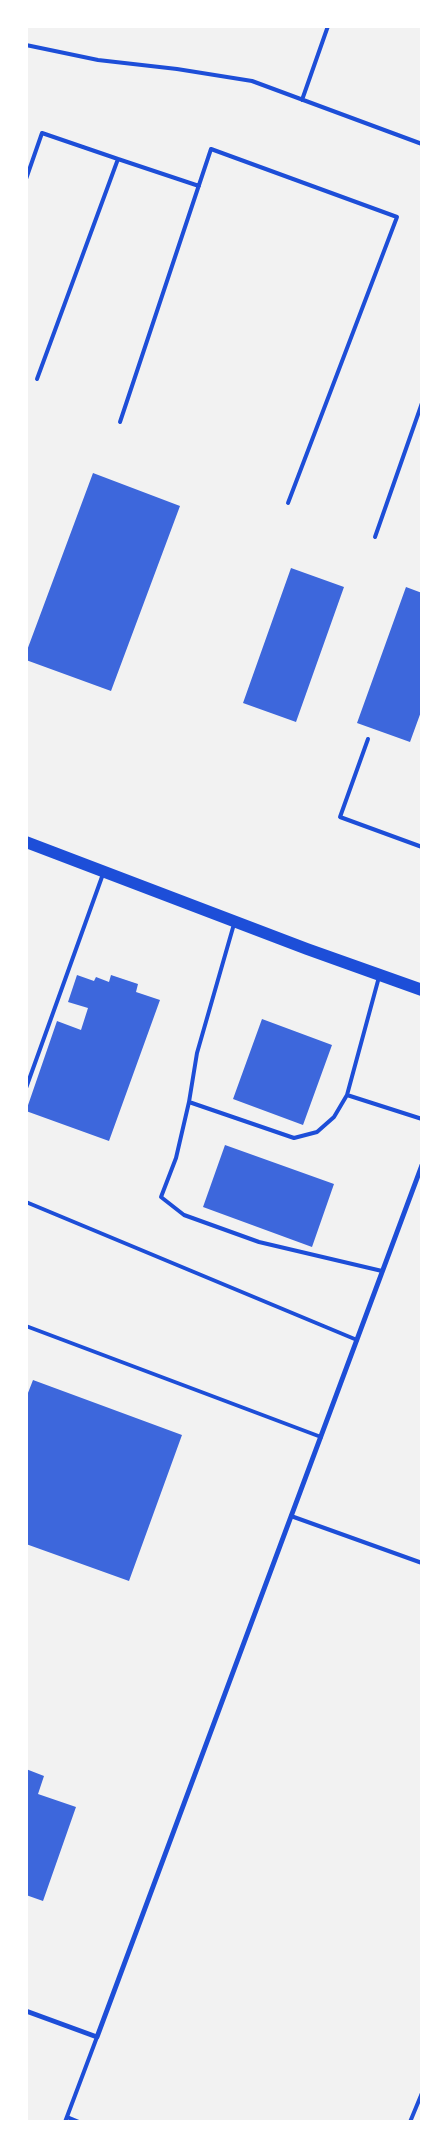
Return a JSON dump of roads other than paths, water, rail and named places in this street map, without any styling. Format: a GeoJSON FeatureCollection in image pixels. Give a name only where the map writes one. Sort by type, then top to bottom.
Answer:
{"type":"FeatureCollection","features":[{"type":"Feature","properties":{"kind":"main road"},"geometry":{"type":"LineString","coordinates":[[27,843],[422,990]]}},
{"type":"Feature","properties":{"kind":"street"},"geometry":{"type":"LineString","coordinates":[[26,2011],[97,2037],[422,1166]]}},
{"type":"Feature","properties":{"kind":"lane"},"geometry":{"type":"LineString","coordinates":[[302,100],[328,26]]}},
{"type":"Feature","properties":{"kind":"lane"},"geometry":{"type":"LineString","coordinates":[[26,45],[98,60],[177,68],[252,81],[422,144]]}},
{"type":"Feature","properties":{"kind":"lane"},"geometry":{"type":"LineString","coordinates":[[26,179],[42,133],[198,186]]}},
{"type":"Feature","properties":{"kind":"lane"},"geometry":{"type":"LineString","coordinates":[[120,422],[211,149],[397,217],[288,503]]}},
{"type":"Feature","properties":{"kind":"lane"},"geometry":{"type":"LineString","coordinates":[[37,379],[118,159]]}},
{"type":"Feature","properties":{"kind":"lane"},"geometry":{"type":"LineString","coordinates":[[375,537],[422,403]]}},
{"type":"Feature","properties":{"kind":"lane"},"geometry":{"type":"LineString","coordinates":[[368,739],[340,817],[422,847]]}},
{"type":"Feature","properties":{"kind":"lane"},"geometry":{"type":"LineString","coordinates":[[26,1088],[103,872]]}},
{"type":"Feature","properties":{"kind":"lane"},"geometry":{"type":"LineString","coordinates":[[235,922],[197,1053],[189,1102],[176,1158],[161,1197],[184,1214],[260,1242],[382,1271]]}},
{"type":"Feature","properties":{"kind":"lane"},"geometry":{"type":"LineString","coordinates":[[189,1102],[294,1138],[317,1132],[334,1117],[347,1095],[379,975]]}},
{"type":"Feature","properties":{"kind":"lane"},"geometry":{"type":"LineString","coordinates":[[347,1095],[422,1119]]}},
{"type":"Feature","properties":{"kind":"lane"},"geometry":{"type":"LineString","coordinates":[[26,1202],[357,1340]]}},
{"type":"Feature","properties":{"kind":"lane"},"geometry":{"type":"LineString","coordinates":[[26,1326],[321,1437]]}},
{"type":"Feature","properties":{"kind":"lane"},"geometry":{"type":"LineString","coordinates":[[291,1516],[422,1563]]}},
{"type":"Feature","properties":{"kind":"lane"},"geometry":{"type":"LineString","coordinates":[[79,2122],[66,2120],[97,2037]]}},
{"type":"Feature","properties":{"kind":"lane"},"geometry":{"type":"LineString","coordinates":[[410,2122],[422,2093]]}}]}
